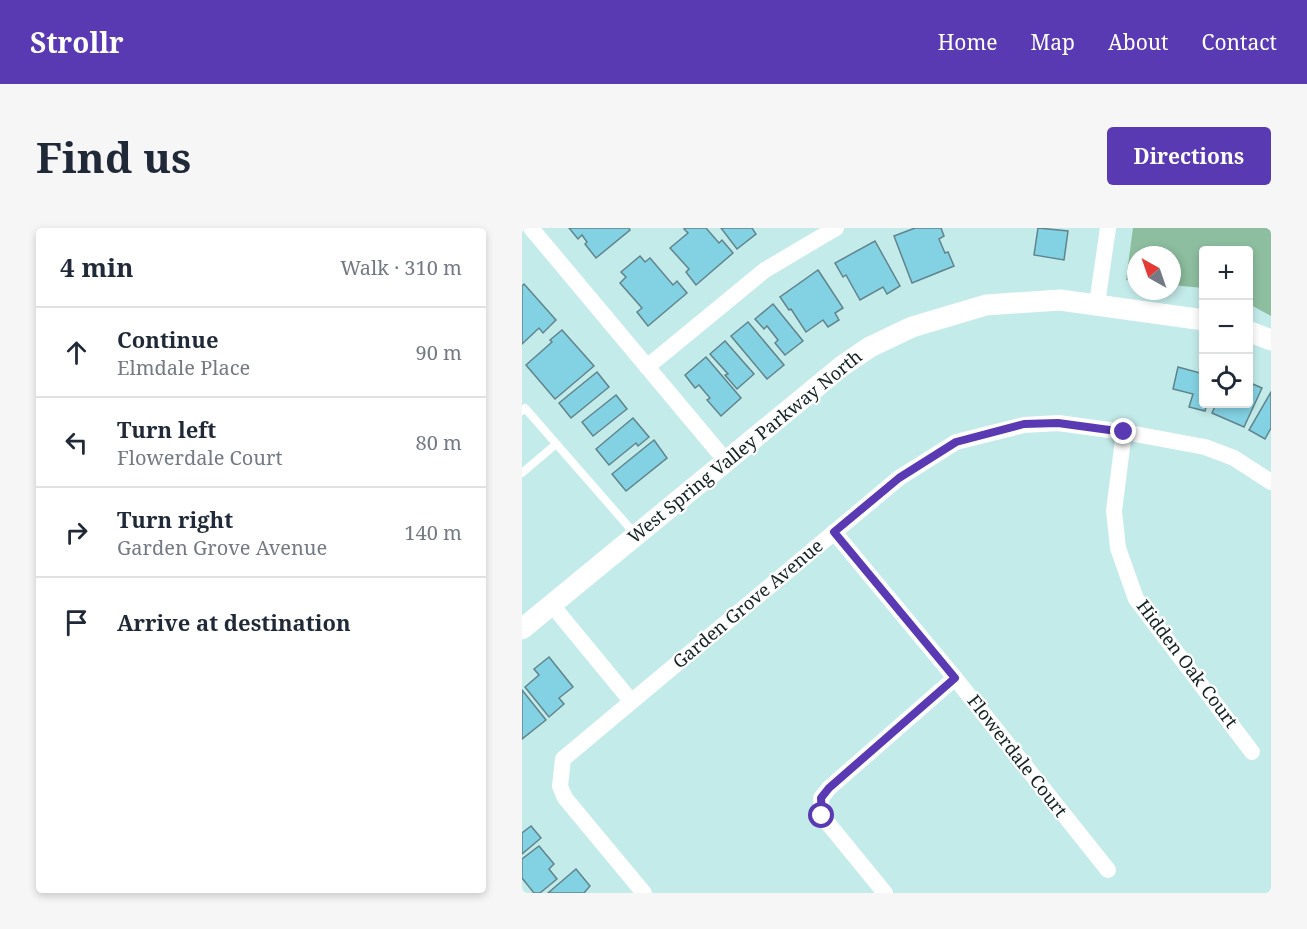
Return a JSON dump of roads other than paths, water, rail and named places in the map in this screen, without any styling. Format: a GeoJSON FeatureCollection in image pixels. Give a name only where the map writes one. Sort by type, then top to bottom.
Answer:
{"type":"FeatureCollection","features":[{"type":"Feature","properties":{"kind":"street"},"geometry":{"type":"LineString","coordinates":[[531,228],[726,461]]}},
{"type":"Feature","properties":{"kind":"street"},"geometry":{"type":"LineString","coordinates":[[647,367],[765,270],[836,228]]}},
{"type":"Feature","properties":{"kind":"street"},"geometry":{"type":"LineString","coordinates":[[1098,304],[1108,228]]}},
{"type":"Feature","properties":{"kind":"street","name":"West Spring Valley Parkway North"},"geometry":{"type":"LineString","coordinates":[[522,629],[842,366],[870,347],[912,327],[986,305],[1060,300],[1199,319]]}},
{"type":"Feature","properties":{"kind":"street"},"geometry":{"type":"LineString","coordinates":[[1253,334],[1271,340]]}},
{"type":"Feature","properties":{"kind":"street","name":"Garden Grove Avenue"},"geometry":{"type":"LineString","coordinates":[[644,893],[565,798],[560,786],[563,759],[899,478],[956,442],[1024,424],[1058,423],[1205,447],[1234,458],[1271,482]]}},
{"type":"Feature","properties":{"kind":"street","name":"Hidden Oak Court"},"geometry":{"type":"LineString","coordinates":[[1124,432],[1114,511],[1118,548],[1136,599],[1252,752]]}},
{"type":"Feature","properties":{"kind":"street","name":"Flowerdale Court"},"geometry":{"type":"LineString","coordinates":[[834,532],[955,678],[1108,870]]}},
{"type":"Feature","properties":{"kind":"street"},"geometry":{"type":"LineString","coordinates":[[552,604],[631,701]]}},
{"type":"Feature","properties":{"kind":"street"},"geometry":{"type":"LineString","coordinates":[[885,893],[822,816],[821,798],[829,788],[955,678]]}},
{"type":"Feature","properties":{"kind":"lane"},"geometry":{"type":"LineString","coordinates":[[523,408],[636,535]]}},
{"type":"Feature","properties":{"kind":"lane"},"geometry":{"type":"LineString","coordinates":[[522,473],[556,444]]}}]}
